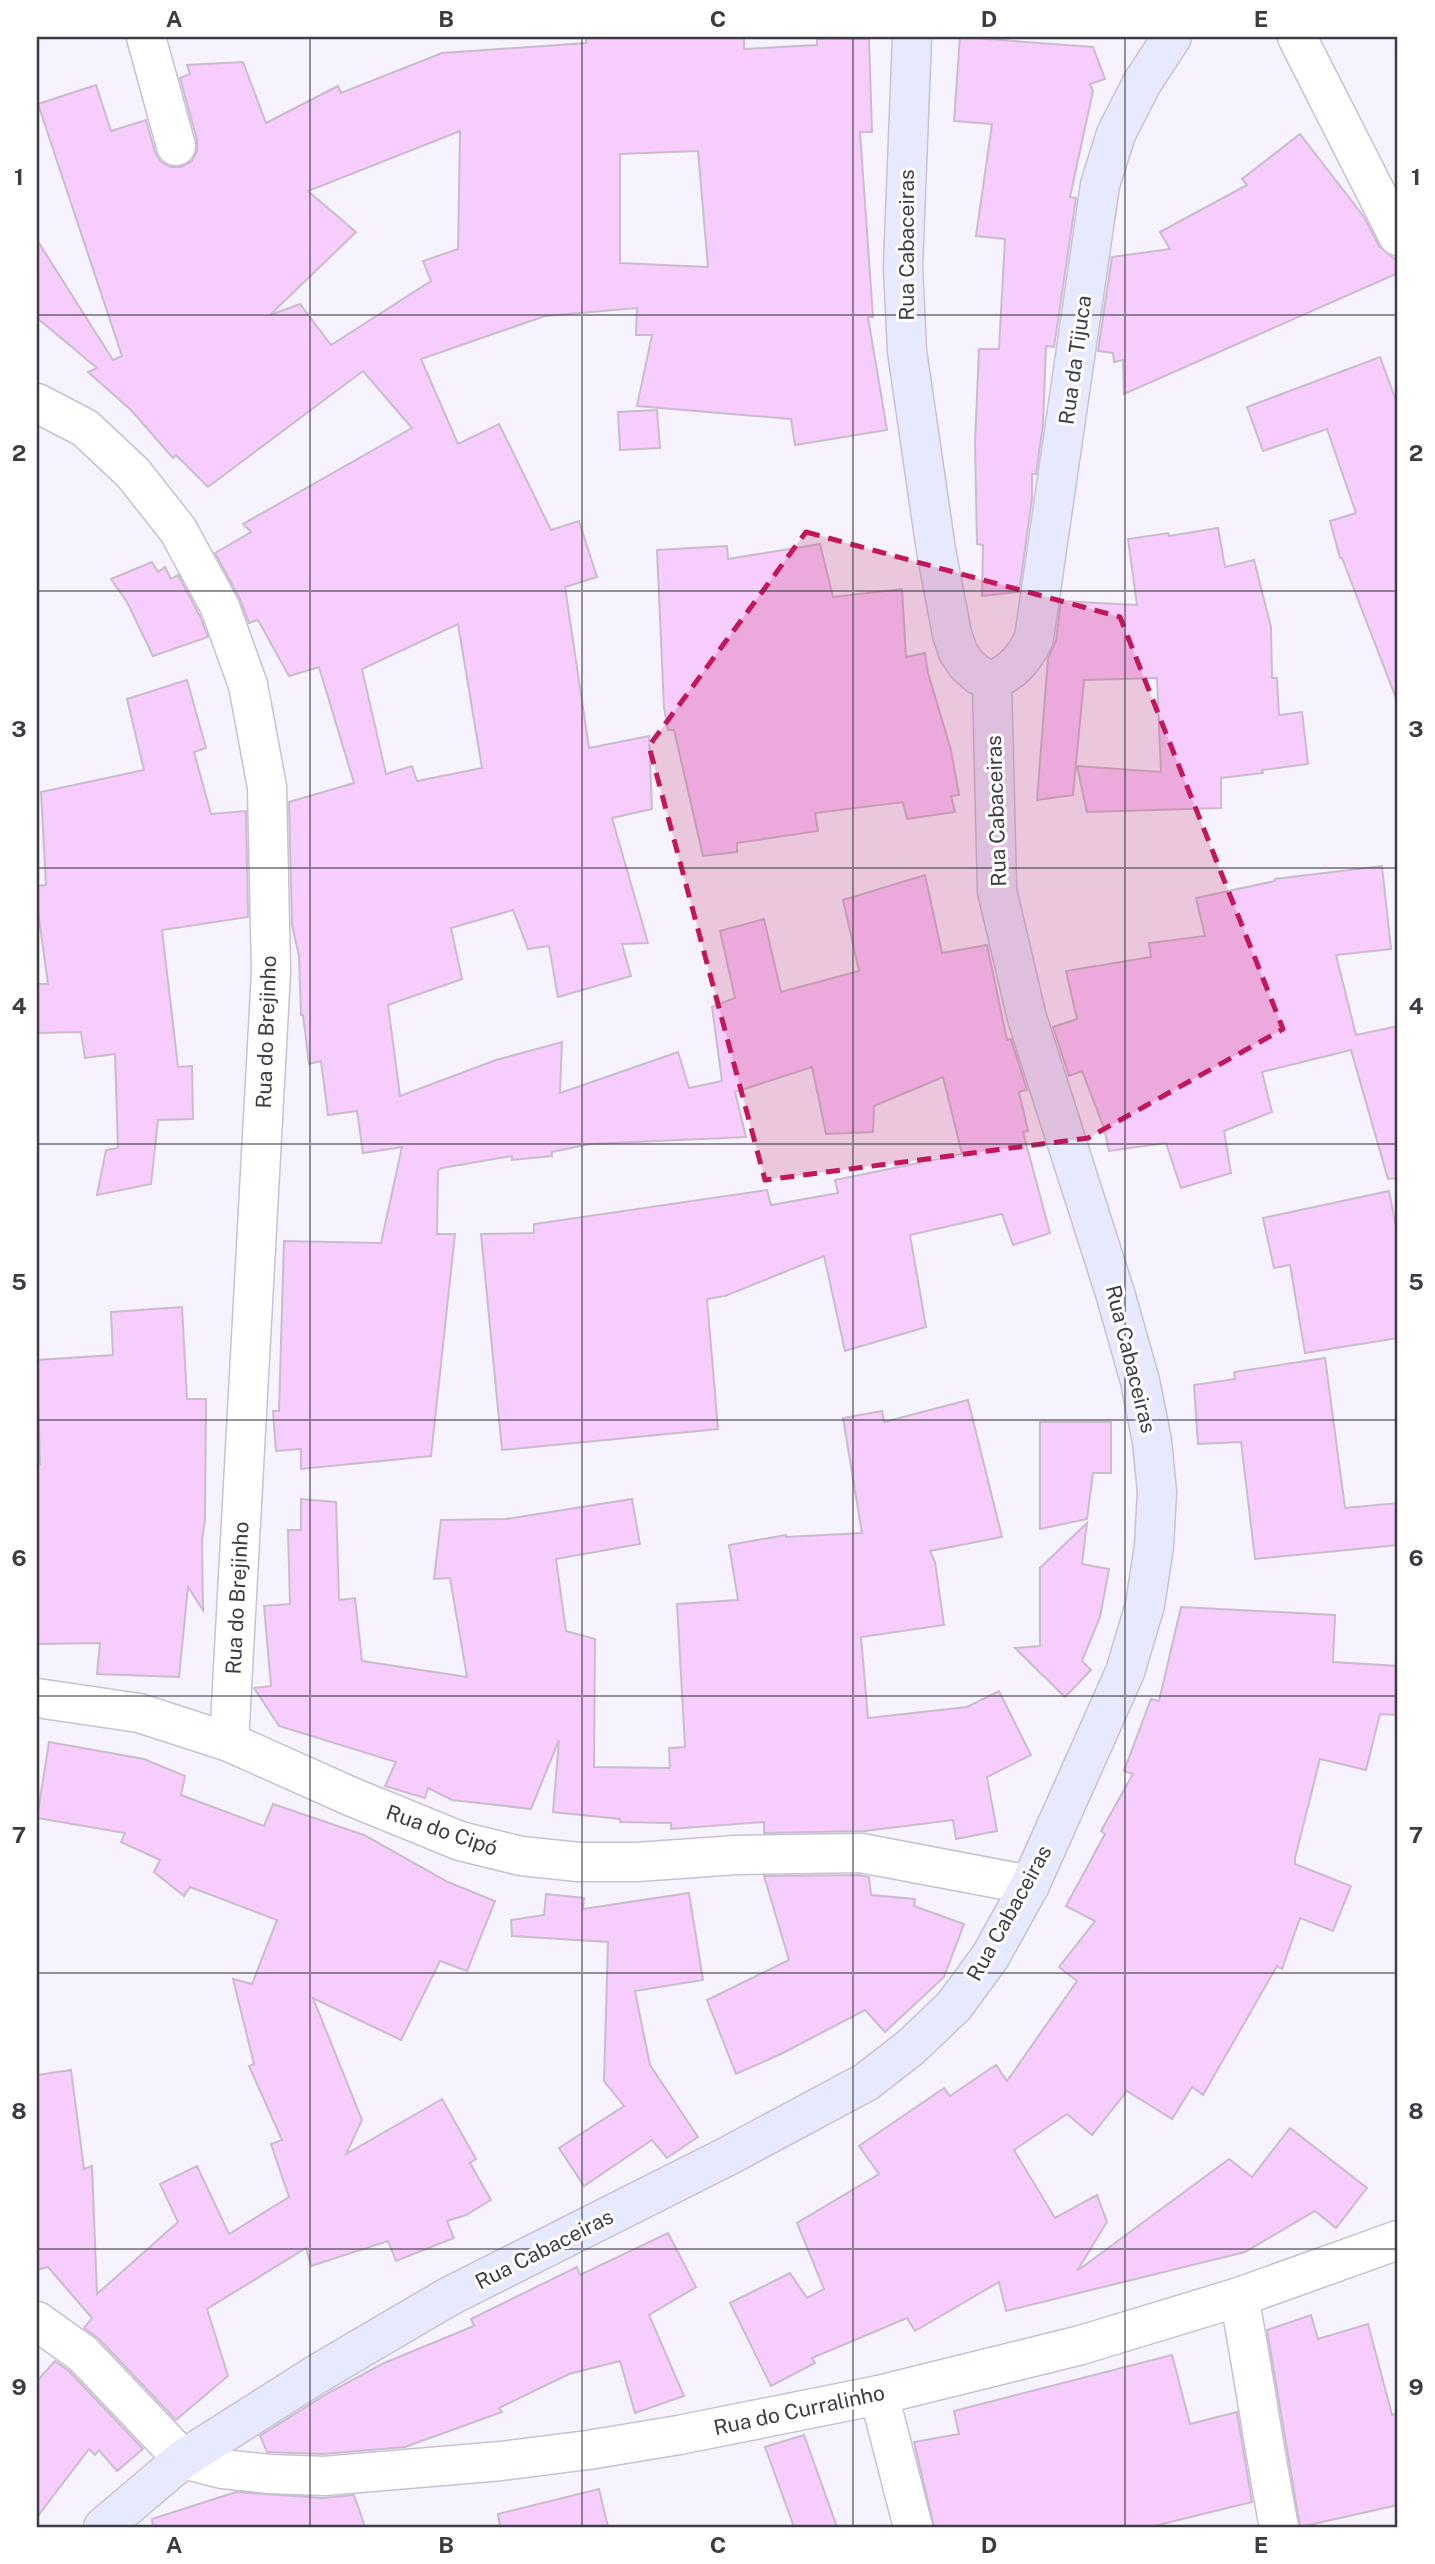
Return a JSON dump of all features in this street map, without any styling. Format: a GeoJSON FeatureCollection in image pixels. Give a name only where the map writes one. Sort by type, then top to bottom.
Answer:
{"type":"FeatureCollection","features":[{"type":"Feature","properties":{"kind":"main road","name":"Rua Cabaceiras"},"geometry":{"type":"LineString","coordinates":[[103,2527],[183,2459],[317,2374],[448,2297],[726,2157],[866,2082],[911,2047],[954,2006],[990,1957],[1030,1885],[1125,1672],[1146,1605],[1154,1546],[1157,1492],[1152,1441],[1140,1381],[1111,1280],[1027,1018],[997,891],[992,681],[978,675],[958,652],[936,550],[907,351],[903,267],[912,37]]}},
{"type":"Feature","properties":{"kind":"main road","name":"Rua da Tijuca"},"geometry":{"type":"LineString","coordinates":[[992,681],[1006,675],[1018,665],[1034,638],[1100,185],[1116,134],[1136,93],[1172,37]]}},
{"type":"Feature","properties":{"kind":"street"},"geometry":{"type":"LineString","coordinates":[[146,37],[176,146]]}},
{"type":"Feature","properties":{"kind":"street"},"geometry":{"type":"LineString","coordinates":[[1297,37],[1398,236]]}},
{"type":"Feature","properties":{"kind":"street","name":"Rua do Brejinho"},"geometry":{"type":"LineString","coordinates":[[37,403],[85,428],[133,473],[178,530],[220,607],[248,685],[267,788],[271,972],[229,1742]]}},
{"type":"Feature","properties":{"kind":"street","name":"Rua do Cipó"},"geometry":{"type":"LineString","coordinates":[[37,1698],[139,1713],[229,1742],[352,1797],[460,1841],[521,1856],[579,1862],[637,1862],[736,1855],[861,1853],[1030,1885]]}},
{"type":"Feature","properties":{"kind":"street","name":"Rua do Curralinho"},"geometry":{"type":"LineString","coordinates":[[183,2459],[223,2469],[324,2476],[500,2461],[679,2435],[879,2395],[1081,2345],[1239,2297],[1398,2240]]}},
{"type":"Feature","properties":{"kind":"street"},"geometry":{"type":"LineString","coordinates":[[1239,2297],[1279,2527]]}},
{"type":"Feature","properties":{"kind":"street"},"geometry":{"type":"LineString","coordinates":[[37,2320],[83,2354],[183,2459]]}},
{"type":"Feature","properties":{"kind":"street"},"geometry":{"type":"LineString","coordinates":[[879,2395],[913,2527]]}},
{"type":"Feature","properties":{"kind":"highlighted area"},"geometry":{"type":"Polygon","coordinates":[[[806,532],[1120,617],[1283,1029],[1088,1138],[765,1180],[649,746],[806,532]]]}},
{"type":"Feature","properties":{"kind":"building"},"geometry":{"type":"Polygon","coordinates":[[[586,37],[744,37],[744,49],[817,45],[817,39],[869,39],[872,132],[860,132],[873,317],[868,317],[887,430],[795,445],[791,419],[637,406],[652,335],[636,335],[637,308],[545,316],[421,359],[458,444],[499,424],[551,530],[579,521],[597,577],[565,587],[589,748],[649,736],[652,809],[612,818],[648,943],[622,944],[631,976],[558,997],[549,946],[528,949],[513,910],[451,928],[462,979],[388,1005],[400,1096],[496,1060],[562,1042],[560,1093],[678,1052],[689,1088],[722,1081],[712,1007],[735,998],[720,931],[764,919],[781,992],[859,971],[843,900],[925,875],[942,953],[987,945],[1007,1040],[1011,1039],[1027,1090],[1019,1092],[1028,1131],[1023,1132],[1050,1233],[1013,1245],[1002,1214],[910,1235],[926,1327],[845,1351],[824,1256],[725,1296],[707,1299],[718,1429],[502,1450],[481,1234],[534,1233],[534,1224],[767,1190],[771,1205],[838,1193],[835,1180],[962,1154],[943,1077],[874,1106],[873,1132],[826,1134],[812,1067],[735,1092],[746,1137],[590,1144],[552,1152],[552,1156],[512,1160],[512,1156],[442,1168],[438,1170],[437,1234],[455,1234],[431,1456],[301,1469],[301,1449],[276,1451],[273,1411],[279,1411],[284,1241],[381,1243],[402,1147],[363,1153],[357,1111],[328,1115],[321,1061],[309,1064],[301,1015],[299,956],[292,925],[289,802],[354,783],[319,667],[289,676],[258,620],[249,623],[239,597],[215,553],[251,532],[243,524],[412,428],[363,371],[208,487],[176,455],[173,458],[131,410],[88,372],[97,368],[37,318],[37,240],[113,360],[122,356],[38,104],[96,85],[111,131],[146,120],[160,161],[170,167],[181,167],[192,161],[197,151],[197,140],[180,78],[190,74],[187,65],[243,62],[266,123],[338,86],[341,93],[442,53],[586,43],[586,37]],[[460,131],[308,191],[356,232],[270,315],[300,304],[331,345],[431,281],[423,261],[458,249],[460,131]],[[698,151],[620,154],[620,263],[708,267],[698,151]],[[458,624],[362,669],[386,774],[412,766],[417,781],[482,768],[458,624]]]}},
{"type":"Feature","properties":{"kind":"building"},"geometry":{"type":"Polygon","coordinates":[[[960,37],[1093,47],[1105,79],[1090,84],[1093,91],[1070,197],[1076,198],[1054,347],[1046,346],[1043,425],[1036,474],[1032,474],[1032,498],[1019,592],[982,596],[983,545],[977,544],[975,443],[979,349],[999,349],[1005,239],[976,236],[992,124],[954,121],[960,37]]]}},
{"type":"Feature","properties":{"kind":"building"},"geometry":{"type":"Polygon","coordinates":[[[1300,134],[1364,217],[1379,246],[1398,262],[1398,273],[1124,394],[1123,360],[1114,362],[1113,353],[1098,351],[1112,257],[1170,249],[1160,232],[1247,185],[1242,179],[1300,134]]]}},
{"type":"Feature","properties":{"kind":"building"},"geometry":{"type":"Polygon","coordinates":[[[1380,357],[1398,406],[1396,698],[1340,558],[1330,521],[1356,513],[1327,429],[1263,451],[1247,407],[1380,357]]]}},
{"type":"Feature","properties":{"kind":"building"},"geometry":{"type":"Polygon","coordinates":[[[657,410],[660,448],[620,450],[618,412],[657,410]]]}},
{"type":"Feature","properties":{"kind":"building"},"geometry":{"type":"Polygon","coordinates":[[[1218,528],[1225,567],[1254,560],[1271,627],[1272,678],[1277,678],[1279,715],[1302,712],[1308,764],[1221,778],[1221,808],[1087,812],[1077,766],[1161,772],[1157,678],[1084,680],[1073,795],[1037,800],[1048,658],[1056,641],[1061,601],[1137,605],[1128,539],[1218,528]]]}},
{"type":"Feature","properties":{"kind":"building"},"geometry":{"type":"Polygon","coordinates":[[[820,544],[833,597],[902,589],[906,657],[925,653],[928,673],[951,750],[959,795],[951,796],[955,812],[907,819],[903,802],[815,813],[818,831],[737,843],[737,852],[703,856],[674,730],[668,730],[664,708],[657,550],[727,546],[728,559],[820,544]]]}},
{"type":"Feature","properties":{"kind":"building"},"geometry":{"type":"Polygon","coordinates":[[[152,562],[158,572],[165,567],[171,579],[178,575],[208,637],[153,656],[127,602],[111,579],[152,562]]]}},
{"type":"Feature","properties":{"kind":"building"},"geometry":{"type":"Polygon","coordinates":[[[187,680],[206,748],[194,752],[211,814],[246,811],[248,917],[162,930],[178,1067],[192,1066],[193,1119],[158,1120],[151,1184],[97,1195],[106,1150],[118,1148],[115,1054],[85,1058],[81,1032],[37,1033],[37,984],[48,984],[37,904],[37,886],[46,885],[41,792],[144,770],[127,699],[187,680]]]}},
{"type":"Feature","properties":{"kind":"building"},"geometry":{"type":"Polygon","coordinates":[[[1382,866],[1391,949],[1336,955],[1356,1035],[1398,1026],[1398,1178],[1388,1179],[1351,1050],[1262,1072],[1272,1112],[1224,1131],[1231,1173],[1181,1188],[1166,1143],[1109,1151],[1104,1128],[1082,1071],[1069,1076],[1053,1027],[1077,1019],[1066,971],[1151,957],[1149,943],[1205,936],[1196,898],[1275,879],[1382,866]]]}},
{"type":"Feature","properties":{"kind":"building"},"geometry":{"type":"Polygon","coordinates":[[[1389,1191],[1398,1237],[1398,1338],[1305,1353],[1290,1265],[1274,1268],[1263,1218],[1389,1191]]]}},
{"type":"Feature","properties":{"kind":"building"},"geometry":{"type":"Polygon","coordinates":[[[182,1307],[187,1399],[206,1399],[203,1610],[188,1587],[179,1677],[97,1674],[100,1643],[37,1644],[37,1464],[40,1464],[37,1360],[113,1355],[111,1312],[182,1307]]]}},
{"type":"Feature","properties":{"kind":"building"},"geometry":{"type":"Polygon","coordinates":[[[1325,1358],[1345,1508],[1398,1503],[1398,1545],[1255,1559],[1241,1442],[1198,1444],[1194,1385],[1235,1379],[1234,1372],[1325,1358]]]}},
{"type":"Feature","properties":{"kind":"building"},"geometry":{"type":"Polygon","coordinates":[[[968,1400],[1002,1537],[930,1551],[935,1562],[944,1625],[861,1637],[868,1718],[967,1707],[999,1691],[1031,1755],[987,1777],[997,1831],[956,1839],[953,1820],[865,1831],[764,1833],[764,1822],[671,1829],[671,1823],[620,1822],[620,1819],[553,1812],[559,1740],[531,1809],[452,1800],[428,1788],[425,1798],[385,1786],[396,1762],[279,1726],[254,1688],[271,1686],[264,1606],[290,1604],[288,1530],[301,1530],[301,1499],[336,1502],[339,1600],[355,1598],[362,1661],[467,1677],[450,1578],[434,1579],[441,1520],[506,1519],[632,1499],[640,1544],[556,1559],[566,1631],[595,1639],[594,1767],[670,1768],[669,1748],[685,1747],[677,1604],[738,1600],[729,1545],[786,1535],[862,1533],[843,1418],[882,1411],[884,1422],[968,1400]]]}},
{"type":"Feature","properties":{"kind":"building"},"geometry":{"type":"Polygon","coordinates":[[[1040,1422],[1111,1422],[1111,1473],[1093,1473],[1087,1519],[1040,1529],[1040,1422]]]}},
{"type":"Feature","properties":{"kind":"building"},"geometry":{"type":"Polygon","coordinates":[[[1087,1523],[1082,1564],[1109,1569],[1100,1617],[1082,1661],[1091,1670],[1065,1697],[1015,1648],[1040,1646],[1040,1568],[1087,1523]]]}},
{"type":"Feature","properties":{"kind":"building"},"geometry":{"type":"Polygon","coordinates":[[[1181,1607],[1335,1615],[1333,1662],[1398,1666],[1398,1715],[1380,1714],[1366,1770],[1320,1759],[1295,1858],[1295,1864],[1351,1886],[1333,1931],[1300,1918],[1282,1969],[1277,1966],[1203,2095],[1192,2087],[1172,2119],[1127,2091],[1092,2135],[1067,2114],[1014,2150],[1055,2218],[1097,2195],[1107,2222],[1077,2271],[1229,2159],[1252,2177],[1290,2128],[1367,2188],[1336,2228],[1315,2211],[1245,2252],[1006,2311],[999,2282],[915,2331],[907,2318],[812,2358],[815,2363],[771,2386],[730,2303],[790,2273],[807,2298],[824,2289],[797,2223],[879,2174],[859,2146],[944,2088],[950,2096],[996,2065],[1007,2081],[1077,1981],[1059,1967],[1095,1921],[1066,1906],[1105,1834],[1101,1831],[1133,1774],[1124,1771],[1151,1699],[1159,1701],[1181,1607]]]}},
{"type":"Feature","properties":{"kind":"building"},"geometry":{"type":"Polygon","coordinates":[[[49,1742],[144,1759],[185,1776],[181,1795],[264,1826],[273,1804],[364,1835],[448,1882],[495,1901],[467,1971],[440,1961],[401,2040],[313,1998],[362,2120],[346,2154],[442,2099],[476,2159],[470,2163],[491,2200],[466,2215],[447,2221],[454,2238],[396,2261],[388,2241],[311,2266],[306,2248],[207,2309],[228,2376],[176,2420],[99,2339],[84,2328],[92,2318],[48,2267],[37,2270],[37,2075],[71,2070],[84,2169],[92,2166],[97,2294],[178,2222],[160,2184],[197,2166],[229,2234],[289,2197],[271,2144],[282,2140],[249,2066],[254,2064],[233,1979],[252,1984],[277,1920],[190,1887],[184,1896],[154,1872],[160,1860],[121,1842],[125,1833],[37,1818],[49,1742]]]}},
{"type":"Feature","properties":{"kind":"building"},"geometry":{"type":"Polygon","coordinates":[[[764,1876],[869,1877],[871,1895],[915,1899],[914,1906],[964,1924],[944,1977],[885,2032],[865,2010],[736,2074],[707,2000],[789,1960],[764,1876]]]}},
{"type":"Feature","properties":{"kind":"building"},"geometry":{"type":"Polygon","coordinates":[[[689,1893],[703,1980],[635,1991],[650,2065],[698,2137],[667,2158],[652,2140],[584,2186],[559,2148],[624,2106],[604,2081],[608,1942],[512,1936],[511,1920],[544,1915],[546,1894],[584,1898],[583,1909],[689,1893]]]}},
{"type":"Feature","properties":{"kind":"building"},"geometry":{"type":"Polygon","coordinates":[[[668,2233],[696,2287],[649,2315],[684,2396],[635,2413],[620,2361],[569,2374],[499,2408],[502,2412],[405,2447],[323,2454],[267,2452],[260,2436],[328,2393],[384,2363],[474,2326],[471,2319],[577,2267],[580,2275],[668,2233]]]}},
{"type":"Feature","properties":{"kind":"building"},"geometry":{"type":"Polygon","coordinates":[[[1311,2315],[1318,2339],[1368,2324],[1392,2415],[1398,2413],[1398,2505],[1300,2527],[1267,2330],[1311,2315]]]}},
{"type":"Feature","properties":{"kind":"building"},"geometry":{"type":"Polygon","coordinates":[[[1172,2355],[1190,2424],[1237,2412],[1252,2502],[1150,2527],[934,2527],[914,2442],[959,2434],[954,2411],[1172,2355]]]}},
{"type":"Feature","properties":{"kind":"building"},"geometry":{"type":"Polygon","coordinates":[[[55,2361],[69,2371],[143,2449],[117,2471],[99,2450],[95,2455],[89,2449],[37,2517],[37,2381],[55,2361]]]}},
{"type":"Feature","properties":{"kind":"building"},"geometry":{"type":"Polygon","coordinates":[[[804,2435],[837,2527],[794,2527],[765,2447],[804,2435]]]}},
{"type":"Feature","properties":{"kind":"building"},"geometry":{"type":"Polygon","coordinates":[[[599,2489],[608,2527],[500,2527],[498,2514],[599,2489]]]}},
{"type":"Feature","properties":{"kind":"building"},"geometry":{"type":"Polygon","coordinates":[[[236,2492],[323,2498],[354,2495],[365,2527],[153,2527],[152,2519],[236,2492]]]}}]}
